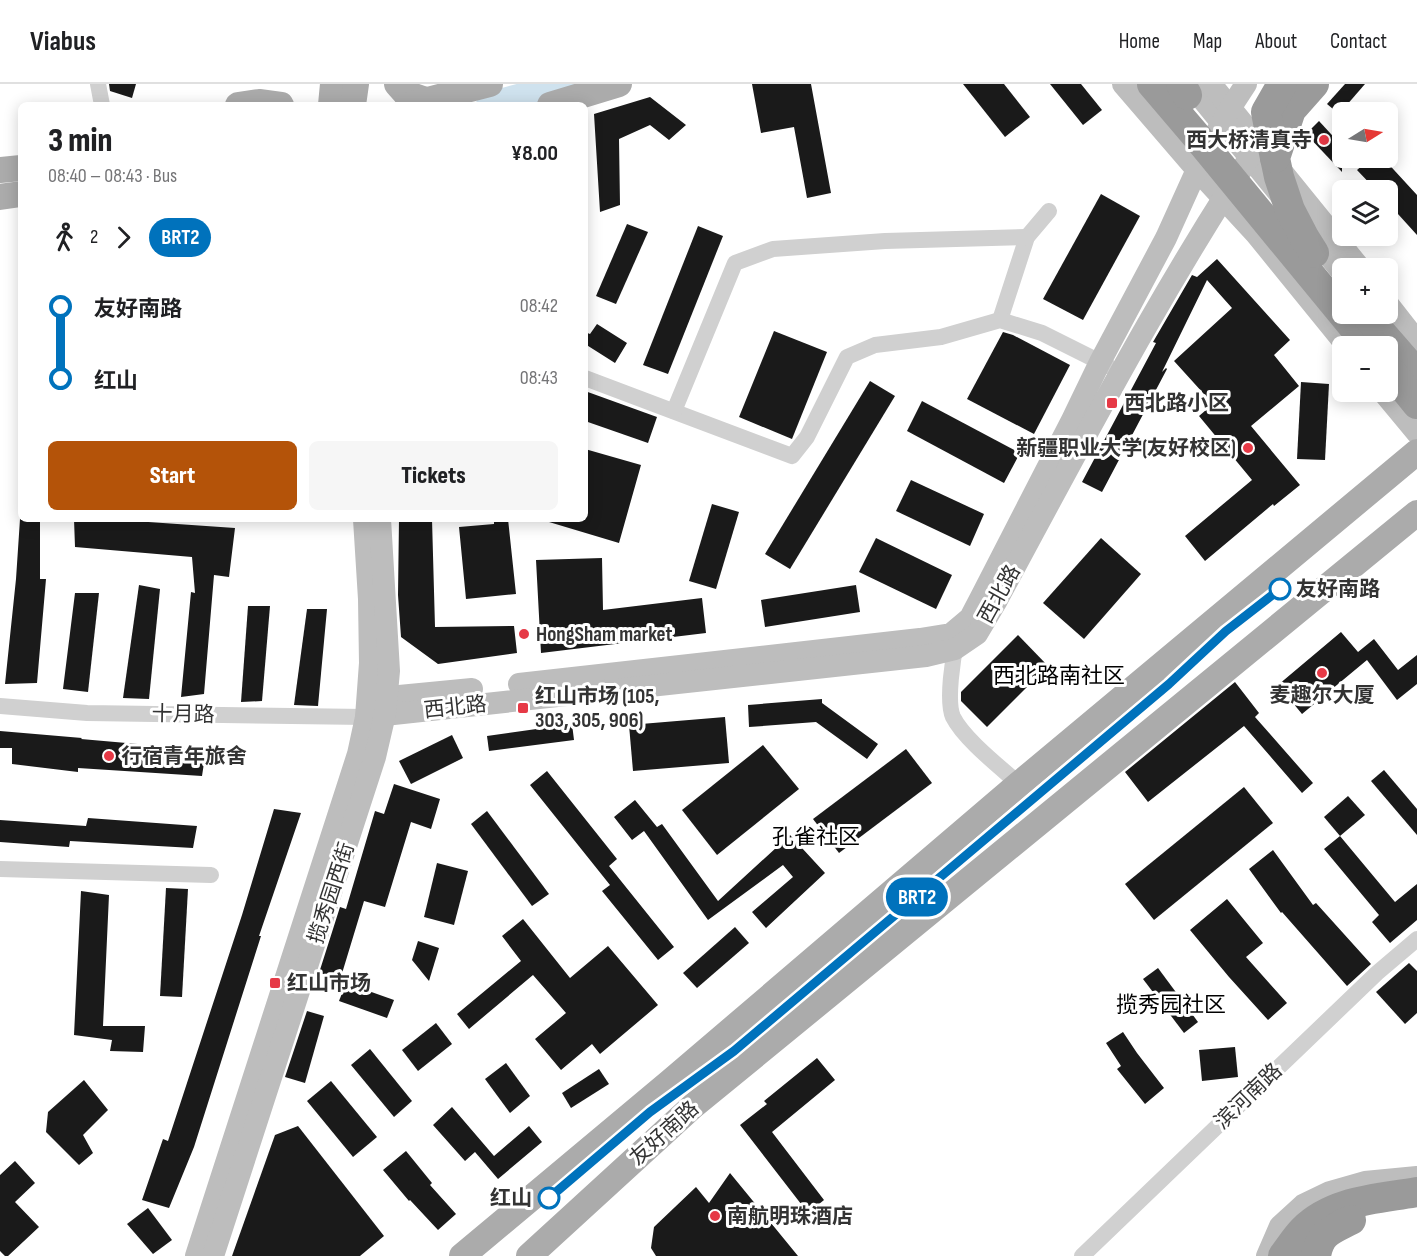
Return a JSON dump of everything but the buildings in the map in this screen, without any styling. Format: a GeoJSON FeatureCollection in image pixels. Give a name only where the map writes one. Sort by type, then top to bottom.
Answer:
{"type":"FeatureCollection","features":[{"type":"Feature","properties":{"kind":"highway"},"geometry":{"type":"LineString","coordinates":[[1152,84],[1362,336]]}},
{"type":"Feature","properties":{"kind":"highway"},"geometry":{"type":"LineString","coordinates":[[1282,84],[1266,112],[1261,152],[1279,177],[1290,210],[1314,253]]}},
{"type":"Feature","properties":{"kind":"highway"},"geometry":{"type":"LineString","coordinates":[[1261,152],[1291,110],[1314,84]]}},
{"type":"Feature","properties":{"kind":"highway"},"geometry":{"type":"LineString","coordinates":[[1189,86],[1332,274]]}},
{"type":"Feature","properties":{"kind":"highway"},"geometry":{"type":"LineString","coordinates":[[1374,324],[1417,374]]}},
{"type":"Feature","properties":{"kind":"highway"},"geometry":{"type":"LineString","coordinates":[[1398,380],[1417,404]]}},
{"type":"Feature","properties":{"kind":"highway"},"geometry":{"type":"LineString","coordinates":[[1283,1256],[1304,1229],[1332,1209],[1367,1200],[1417,1192]]}},
{"type":"Feature","properties":{"kind":"highway"},"geometry":{"type":"LineString","coordinates":[[1316,1256],[1324,1235],[1351,1220],[1417,1203]]}},
{"type":"Feature","properties":{"kind":"main road"},"geometry":{"type":"LineString","coordinates":[[240,102],[262,84]]}},
{"type":"Feature","properties":{"kind":"main road"},"geometry":{"type":"LineString","coordinates":[[331,102],[333,84]]}},
{"type":"Feature","properties":{"kind":"main road"},"geometry":{"type":"LineString","coordinates":[[353,102],[356,84]]}},
{"type":"Feature","properties":{"kind":"main road"},"geometry":{"type":"LineString","coordinates":[[397,84],[416,102]]}},
{"type":"Feature","properties":{"kind":"main road"},"geometry":{"type":"LineString","coordinates":[[421,102],[490,84]]}},
{"type":"Feature","properties":{"kind":"main road"},"geometry":{"type":"LineString","coordinates":[[560,102],[619,84]]}},
{"type":"Feature","properties":{"kind":"main road"},"geometry":{"type":"LineString","coordinates":[[1123,84],[1228,191],[1256,234],[1339,336]]}},
{"type":"Feature","properties":{"kind":"main road"},"geometry":{"type":"LineString","coordinates":[[1146,84],[1201,162]]}},
{"type":"Feature","properties":{"kind":"main road","name":"西北路"},"geometry":{"type":"LineString","coordinates":[[377,707],[914,657],[955,649],[976,634],[996,602],[1110,367],[1201,162],[1226,115],[1246,84]]}},
{"type":"Feature","properties":{"kind":"main road","name":"西北路"},"geometry":{"type":"LineString","coordinates":[[377,707],[466,690],[920,639],[951,633],[970,618],[1072,420],[1191,249],[1228,191],[1261,152],[1275,118],[1302,84]]}},
{"type":"Feature","properties":{"kind":"main road"},"geometry":{"type":"LineString","coordinates":[[1189,86],[1226,115],[1261,152],[1351,258]]}},
{"type":"Feature","properties":{"kind":"main road"},"geometry":{"type":"LineString","coordinates":[[1261,152],[1333,258]]}},
{"type":"Feature","properties":{"kind":"main road"},"geometry":{"type":"LineString","coordinates":[[0,170],[18,168]]}},
{"type":"Feature","properties":{"kind":"main road"},"geometry":{"type":"LineString","coordinates":[[0,196],[18,194]]}},
{"type":"Feature","properties":{"kind":"main road"},"geometry":{"type":"LineString","coordinates":[[1398,317],[1417,341]]}},
{"type":"Feature","properties":{"kind":"main road"},"geometry":{"type":"LineString","coordinates":[[1385,324],[1417,363]]}},
{"type":"Feature","properties":{"kind":"main road"},"geometry":{"type":"LineString","coordinates":[[1391,402],[1417,433]]}},
{"type":"Feature","properties":{"kind":"main road","name":"友好南路"},"geometry":{"type":"LineString","coordinates":[[462,1256],[670,1082],[1018,784],[1417,452]]}},
{"type":"Feature","properties":{"kind":"main road","name":"友好南路"},"geometry":{"type":"LineString","coordinates":[[529,1256],[693,1106],[1417,513]]}},
{"type":"Feature","properties":{"kind":"main road","name":"揽秀园西街"},"geometry":{"type":"LineString","coordinates":[[213,1256],[375,757],[377,707],[370,663],[364,522]]}},
{"type":"Feature","properties":{"kind":"main road","name":"揽秀园西街"},"geometry":{"type":"LineString","coordinates":[[196,1256],[354,765],[389,671],[380,522]]}},
{"type":"Feature","properties":{"kind":"main road"},"geometry":{"type":"LineString","coordinates":[[1267,1256],[1280,1226],[1303,1205],[1330,1192],[1365,1182],[1417,1178]]}},
{"type":"Feature","properties":{"kind":"street"},"geometry":{"type":"LineString","coordinates":[[98,84],[101,102]]}},
{"type":"Feature","properties":{"kind":"street"},"geometry":{"type":"LineString","coordinates":[[1000,320],[1027,237],[1049,211]]}},
{"type":"Feature","properties":{"kind":"street"},"geometry":{"type":"LineString","coordinates":[[674,411],[735,263],[772,249],[885,241],[1027,237]]}},
{"type":"Feature","properties":{"kind":"street"},"geometry":{"type":"LineString","coordinates":[[588,379],[792,456],[807,437],[847,357],[875,345],[940,337],[1000,320],[1042,333],[1110,367]]}},
{"type":"Feature","properties":{"kind":"street"},"geometry":{"type":"LineString","coordinates":[[960,626],[949,693],[953,716],[969,739],[1018,784]]}},
{"type":"Feature","properties":{"kind":"street","name":"十月路"},"geometry":{"type":"LineString","coordinates":[[0,706],[87,713],[377,707]]}},
{"type":"Feature","properties":{"kind":"street"},"geometry":{"type":"LineString","coordinates":[[0,868],[211,875]]}},
{"type":"Feature","properties":{"kind":"street","name":"滨河南路"},"geometry":{"type":"LineString","coordinates":[[1082,1256],[1377,973],[1417,939]]}},
{"type":"Feature","properties":{"kind":"waterway"},"geometry":{"type":"LineString","coordinates":[[500,102],[566,84]]}},
{"type":"Feature","properties":{"kind":"bus line","name":"BRT2"},"geometry":{"type":"LineString","coordinates":[[549,1198],[650,1112],[734,1051],[1169,684],[1226,631],[1280,589]]}},
{"type":"Feature","properties":{"kind":"place","name":"西大桥清真寺"},"geometry":{"type":"Point","coordinates":[1324,140]}},
{"type":"Feature","properties":{"kind":"place","name":"西北路小区"},"geometry":{"type":"Point","coordinates":[1112,403]}},
{"type":"Feature","properties":{"kind":"place","name":"新疆职业大学(友好校区)"},"geometry":{"type":"Point","coordinates":[1248,448]}},
{"type":"Feature","properties":{"kind":"place","name":"友好南路"},"geometry":{"type":"Point","coordinates":[1280,589]}},
{"type":"Feature","properties":{"kind":"place","name":"HongSham market"},"geometry":{"type":"Point","coordinates":[524,634]}},
{"type":"Feature","properties":{"kind":"place","name":"麦趣尔大厦"},"geometry":{"type":"Point","coordinates":[1322,673]}},
{"type":"Feature","properties":{"kind":"place","name":"红山市场 (105, 303, 305, 906)"},"geometry":{"type":"Point","coordinates":[523,708]}},
{"type":"Feature","properties":{"kind":"place","name":"行宿青年旅舍"},"geometry":{"type":"Point","coordinates":[109,756]}},
{"type":"Feature","properties":{"kind":"place","name":"红山市场"},"geometry":{"type":"Point","coordinates":[275,983]}},
{"type":"Feature","properties":{"kind":"place","name":"红山"},"geometry":{"type":"Point","coordinates":[549,1198]}},
{"type":"Feature","properties":{"kind":"place","name":"南航明珠酒店"},"geometry":{"type":"Point","coordinates":[715,1216]}},
{"type":"Feature","properties":{"kind":"district","name":"西北路南社区"},"geometry":{"type":"Point","coordinates":[1059,675]}},
{"type":"Feature","properties":{"kind":"district","name":"孔雀社区"},"geometry":{"type":"Point","coordinates":[816,836]}},
{"type":"Feature","properties":{"kind":"district","name":"揽秀园社区"},"geometry":{"type":"Point","coordinates":[1171,1004]}}]}
